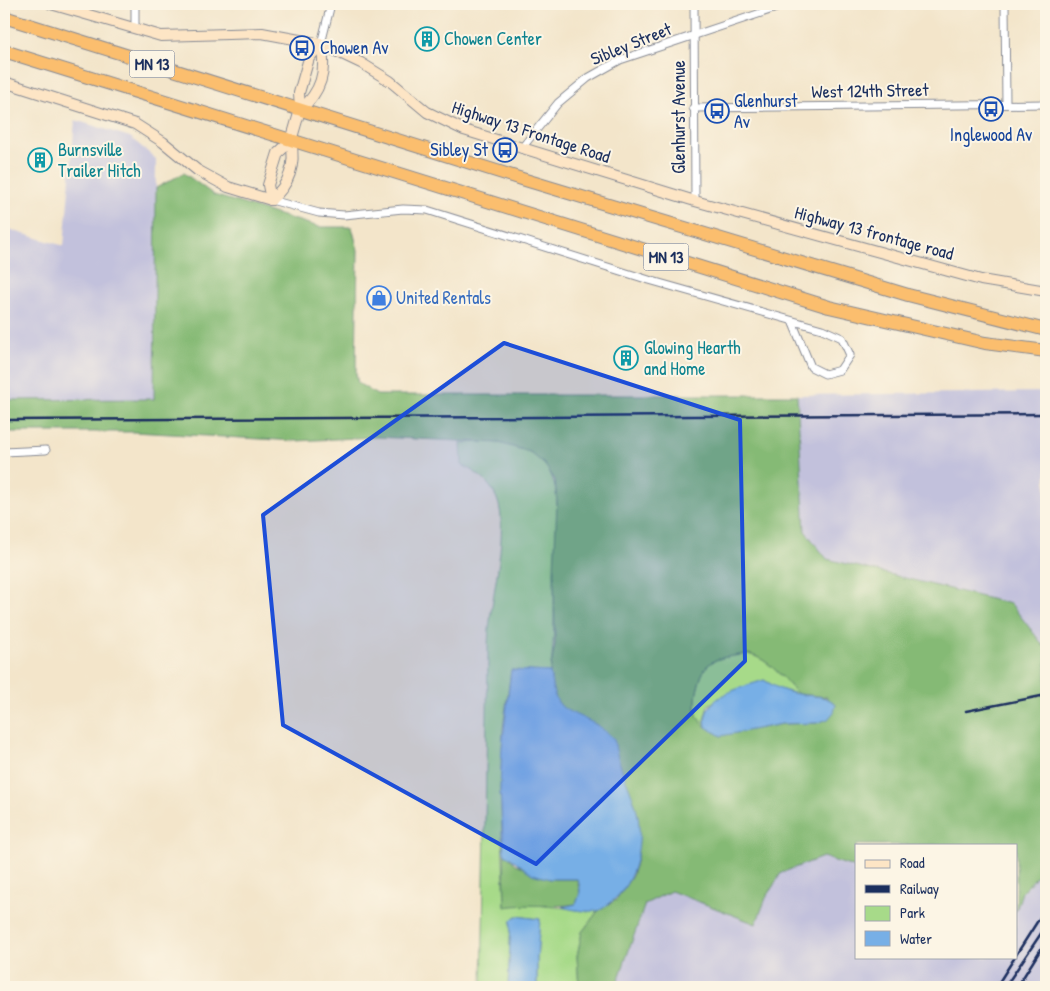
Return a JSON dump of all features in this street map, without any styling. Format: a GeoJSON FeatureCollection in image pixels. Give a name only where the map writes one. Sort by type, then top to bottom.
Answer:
{"type":"FeatureCollection","features":[{"type":"Feature","properties":{"kind":"highway","name":"MN 13"},"geometry":{"type":"LineString","coordinates":[[4,17],[300,110],[908,294],[1046,330]]}},
{"type":"Feature","properties":{"kind":"highway","name":"MN 13"},"geometry":{"type":"LineString","coordinates":[[4,51],[829,307],[986,343],[1046,351]]}},
{"type":"Feature","properties":{"kind":"street","name":"Highway 13 Frontage Road"},"geometry":{"type":"LineString","coordinates":[[51,4],[161,36],[262,33],[321,44],[361,63],[383,77],[427,112],[464,130],[695,201]]}},
{"type":"Feature","properties":{"kind":"street"},"geometry":{"type":"LineString","coordinates":[[135,4],[135,28]]}},
{"type":"Feature","properties":{"kind":"street"},"geometry":{"type":"LineString","coordinates":[[300,110],[315,97],[325,62],[321,44],[331,4]]}},
{"type":"Feature","properties":{"kind":"street","name":"Glenhurst Avenue"},"geometry":{"type":"LineString","coordinates":[[694,4],[693,108],[695,201]]}},
{"type":"Feature","properties":{"kind":"street","name":"Sibley Street"},"geometry":{"type":"LineString","coordinates":[[522,149],[558,104],[588,78],[620,60],[788,4]]}},
{"type":"Feature","properties":{"kind":"street"},"geometry":{"type":"LineString","coordinates":[[1005,4],[1006,104]]}},
{"type":"Feature","properties":{"kind":"street"},"geometry":{"type":"LineString","coordinates":[[271,200],[284,189],[294,156],[291,141],[300,110],[299,93],[309,58],[321,44]]}},
{"type":"Feature","properties":{"kind":"street"},"geometry":{"type":"LineString","coordinates":[[4,82],[135,124],[163,142],[197,170],[228,187],[271,200],[319,213],[344,215],[403,209],[428,210],[649,280],[822,329],[842,338],[850,355],[840,370],[825,374],[811,366],[792,321]]}},
{"type":"Feature","properties":{"kind":"street","name":"West 124th Street"},"geometry":{"type":"LineString","coordinates":[[693,108],[1046,104]]}},
{"type":"Feature","properties":{"kind":"street"},"geometry":{"type":"LineString","coordinates":[[271,200],[268,184],[278,153],[291,141]]}},
{"type":"Feature","properties":{"kind":"street","name":"Highway 13 frontage road"},"geometry":{"type":"LineString","coordinates":[[695,201],[981,280],[1046,291]]}},
{"type":"Feature","properties":{"kind":"street"},"geometry":{"type":"LineString","coordinates":[[4,452],[46,450]]}},
{"type":"Feature","properties":{"kind":"highlighted area"},"geometry":{"type":"Polygon","coordinates":[[[504,343],[740,420],[745,661],[536,864],[283,725],[263,515],[504,343]]]}},
{"type":"Feature","properties":{"kind":"shaded area"},"geometry":{"type":"Polygon","coordinates":[[[75,120],[130,137],[156,159],[154,399],[4,401],[4,228],[64,246],[75,120]]]}},
{"type":"Feature","properties":{"kind":"shaded area"},"geometry":{"type":"Polygon","coordinates":[[[1046,392],[1046,649],[1011,604],[827,559],[805,531],[797,395],[1046,392]]]}},
{"type":"Feature","properties":{"kind":"shaded area"},"geometry":{"type":"Polygon","coordinates":[[[823,857],[855,868],[855,958],[1018,958],[1018,905],[1022,892],[1046,866],[1046,987],[616,987],[645,904],[671,891],[756,924],[766,898],[781,873],[823,857]]]}},
{"type":"Feature","properties":{"kind":"green space"},"geometry":{"type":"Polygon","coordinates":[[[184,173],[214,195],[319,227],[352,227],[358,250],[356,374],[358,383],[377,395],[797,395],[805,531],[827,559],[1011,604],[1046,649],[1046,866],[1022,892],[1018,905],[1018,844],[855,844],[855,868],[823,857],[781,873],[766,898],[756,924],[671,891],[645,904],[616,987],[579,987],[577,956],[582,932],[598,911],[616,900],[632,876],[637,859],[638,817],[615,755],[614,739],[597,725],[564,710],[556,700],[552,687],[550,672],[555,644],[554,572],[557,503],[555,480],[545,465],[530,452],[499,443],[376,437],[296,441],[134,432],[4,432],[4,400],[154,399],[156,188],[184,173]],[[748,654],[726,657],[716,660],[707,666],[699,682],[696,697],[698,718],[706,727],[738,732],[782,724],[817,723],[827,697],[798,694],[763,660],[748,654]]]}},
{"type":"Feature","properties":{"kind":"green space"},"geometry":{"type":"Polygon","coordinates":[[[494,442],[523,449],[539,459],[550,472],[555,488],[557,525],[554,632],[550,672],[511,670],[503,728],[500,789],[505,906],[525,904],[598,911],[582,932],[577,956],[579,987],[537,987],[540,919],[516,916],[511,920],[508,987],[482,987],[488,640],[501,542],[501,526],[497,499],[491,488],[473,471],[462,465],[461,443],[494,442]]]}},
{"type":"Feature","properties":{"kind":"green space"},"geometry":{"type":"Polygon","coordinates":[[[748,654],[763,660],[798,694],[779,689],[764,680],[735,691],[708,705],[704,720],[706,727],[698,718],[696,710],[698,689],[704,670],[716,660],[748,654]]]}},
{"type":"Feature","properties":{"kind":"green space"},"geometry":{"type":"Polygon","coordinates":[[[504,853],[516,864],[550,879],[577,879],[580,893],[576,904],[505,907],[504,853]]]}},
{"type":"Feature","properties":{"kind":"water"},"geometry":{"type":"Polygon","coordinates":[[[511,670],[550,672],[555,695],[562,707],[598,726],[614,739],[618,759],[636,806],[639,841],[634,866],[624,889],[616,898],[599,910],[583,911],[562,907],[576,904],[580,891],[577,879],[550,879],[532,874],[504,853],[500,789],[502,747],[511,670]]]}},
{"type":"Feature","properties":{"kind":"water"},"geometry":{"type":"Polygon","coordinates":[[[764,680],[789,692],[818,696],[832,701],[836,704],[834,712],[828,719],[817,723],[782,724],[721,736],[706,727],[706,716],[709,708],[715,701],[734,690],[764,680]]]}},
{"type":"Feature","properties":{"kind":"water"},"geometry":{"type":"Polygon","coordinates":[[[516,916],[540,919],[537,987],[508,987],[511,920],[516,916]]]}},
{"type":"Feature","properties":{"kind":"railway"},"geometry":{"type":"LineString","coordinates":[[4,420],[1046,414]]}},
{"type":"Feature","properties":{"kind":"railway"},"geometry":{"type":"LineString","coordinates":[[966,711],[1046,695]]}},
{"type":"Feature","properties":{"kind":"railway"},"geometry":{"type":"LineString","coordinates":[[1018,952],[1046,908]]}},
{"type":"Feature","properties":{"kind":"railway"},"geometry":{"type":"LineString","coordinates":[[1005,987],[1046,926]]}},
{"type":"Feature","properties":{"kind":"railway"},"geometry":{"type":"LineString","coordinates":[[1017,987],[1046,941]]}},
{"type":"Feature","properties":{"kind":"railway"},"geometry":{"type":"LineString","coordinates":[[996,987],[1014,958]]}},
{"type":"Feature","properties":{"kind":"place","name":"Chowen Center"},"geometry":{"type":"Point","coordinates":[427,39]}},
{"type":"Feature","properties":{"kind":"place","name":"Chowen Av"},"geometry":{"type":"Point","coordinates":[302,48]}},
{"type":"Feature","properties":{"kind":"place","name":"Inglewood Av"},"geometry":{"type":"Point","coordinates":[991,109]}},
{"type":"Feature","properties":{"kind":"place","name":"Glenhurst Av"},"geometry":{"type":"Point","coordinates":[717,111]}},
{"type":"Feature","properties":{"kind":"place","name":"Sibley St"},"geometry":{"type":"Point","coordinates":[505,150]}},
{"type":"Feature","properties":{"kind":"place","name":"Burnsville Trailer Hitch"},"geometry":{"type":"Point","coordinates":[40,160]}},
{"type":"Feature","properties":{"kind":"place","name":"United Rentals"},"geometry":{"type":"Point","coordinates":[379,298]}},
{"type":"Feature","properties":{"kind":"place","name":"Glowing Hearth and Home"},"geometry":{"type":"Point","coordinates":[626,358]}}]}
